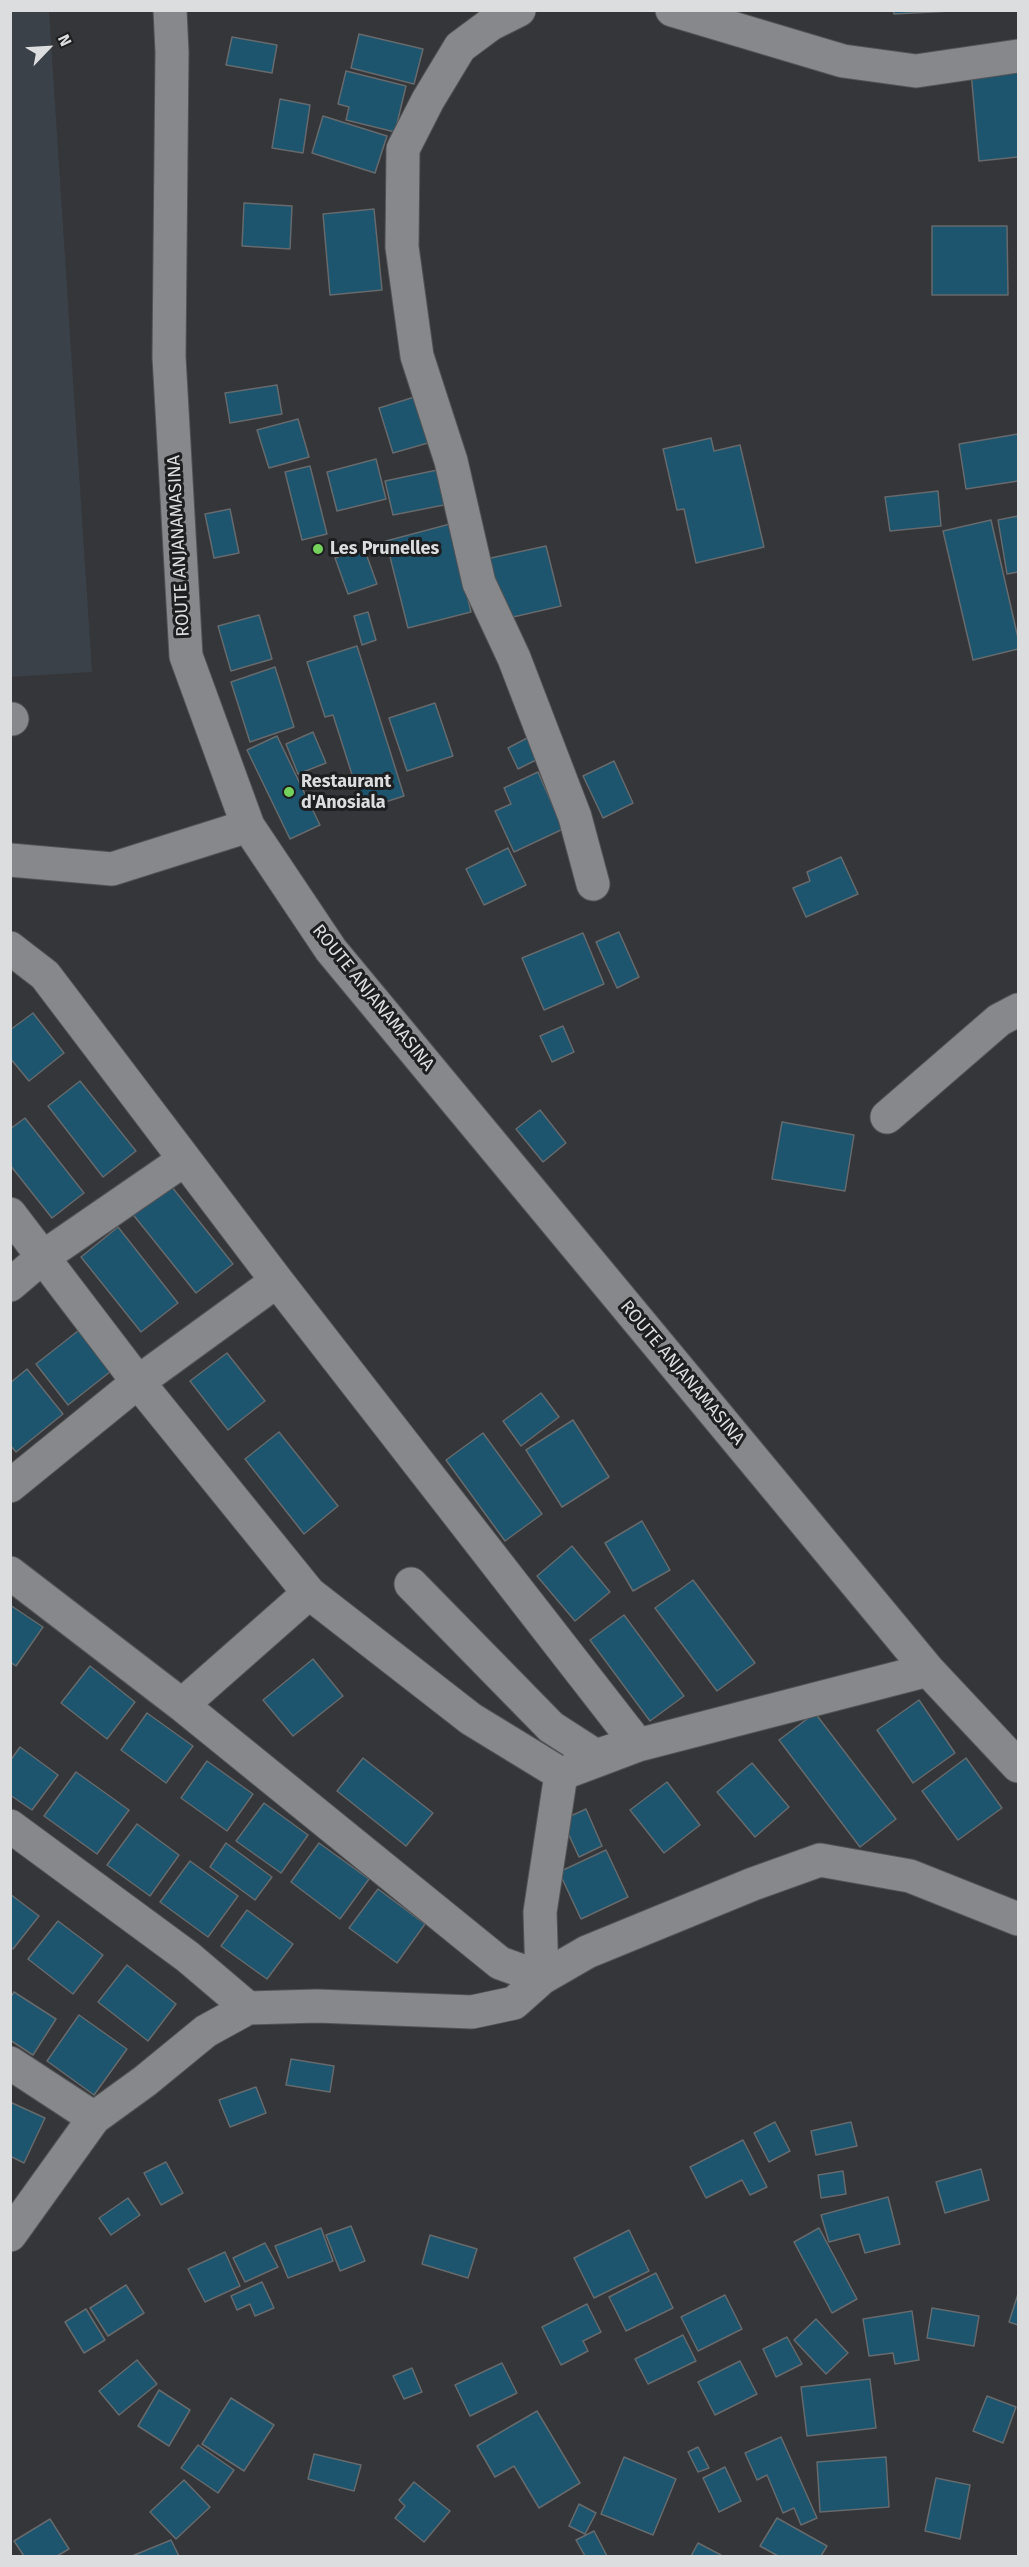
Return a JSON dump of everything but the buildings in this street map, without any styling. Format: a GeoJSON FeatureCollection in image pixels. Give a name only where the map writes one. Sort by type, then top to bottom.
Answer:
{"type":"FeatureCollection","features":[{"type":"Feature","properties":{"kind":"street","name":"ROUTE ANJANAMASINA"},"geometry":{"type":"LineString","coordinates":[[170,10],[172,51],[169,357],[186,656],[248,826],[331,950],[928,1670],[1018,1766]]}},
{"type":"Feature","properties":{"kind":"street"},"geometry":{"type":"LineString","coordinates":[[519,10],[491,24],[460,47],[403,149],[402,247],[417,356],[451,461],[479,583],[514,658],[575,817],[593,884]]}},
{"type":"Feature","properties":{"kind":"street"},"geometry":{"type":"LineString","coordinates":[[672,10],[843,61],[916,71],[1018,56]]}},
{"type":"Feature","properties":{"kind":"street"},"geometry":{"type":"LineString","coordinates":[[10,860],[112,868],[248,826]]}},
{"type":"Feature","properties":{"kind":"street"},"geometry":{"type":"LineString","coordinates":[[10,948],[45,975],[277,1281],[638,1745]]}},
{"type":"Feature","properties":{"kind":"street"},"geometry":{"type":"LineString","coordinates":[[887,1117],[999,1020],[1018,1010]]}},
{"type":"Feature","properties":{"kind":"street"},"geometry":{"type":"LineString","coordinates":[[10,1285],[44,1257],[184,1160]]}},
{"type":"Feature","properties":{"kind":"street"},"geometry":{"type":"LineString","coordinates":[[10,1214],[138,1382],[309,1593],[471,1719],[561,1774]]}},
{"type":"Feature","properties":{"kind":"street"},"geometry":{"type":"LineString","coordinates":[[10,1486],[138,1382],[277,1281]]}},
{"type":"Feature","properties":{"kind":"street"},"geometry":{"type":"LineString","coordinates":[[10,1573],[182,1705],[500,1963],[542,1978]]}},
{"type":"Feature","properties":{"kind":"street"},"geometry":{"type":"LineString","coordinates":[[411,1584],[551,1727],[596,1756],[928,1670]]}},
{"type":"Feature","properties":{"kind":"street"},"geometry":{"type":"LineString","coordinates":[[182,1705],[309,1593]]}},
{"type":"Feature","properties":{"kind":"street"},"geometry":{"type":"LineString","coordinates":[[561,1774],[638,1745]]}},
{"type":"Feature","properties":{"kind":"street"},"geometry":{"type":"LineString","coordinates":[[542,1978],[540,1911],[561,1774]]}},
{"type":"Feature","properties":{"kind":"street"},"geometry":{"type":"LineString","coordinates":[[10,1826],[188,1957],[248,2008]]}},
{"type":"Feature","properties":{"kind":"street"},"geometry":{"type":"LineString","coordinates":[[10,2235],[94,2118],[145,2081],[206,2031],[248,2008],[317,2006],[472,2012],[514,2002],[542,1978],[587,1952],[753,1884],[819,1860],[910,1876],[1018,1919]]}},
{"type":"Feature","properties":{"kind":"street"},"geometry":{"type":"LineString","coordinates":[[10,2063],[94,2118]]}},
{"type":"Feature","properties":{"kind":"shaded area"},"geometry":{"type":"Polygon","coordinates":[[[11,10],[49,11],[92,672],[11,677],[11,10]]]}},
{"type":"Feature","properties":{"kind":"place","name":"Les Prunelles"},"geometry":{"type":"Point","coordinates":[318,549]}},
{"type":"Feature","properties":{"kind":"place","name":"Restaurant d'Anosiala"},"geometry":{"type":"Point","coordinates":[289,792]}}]}
